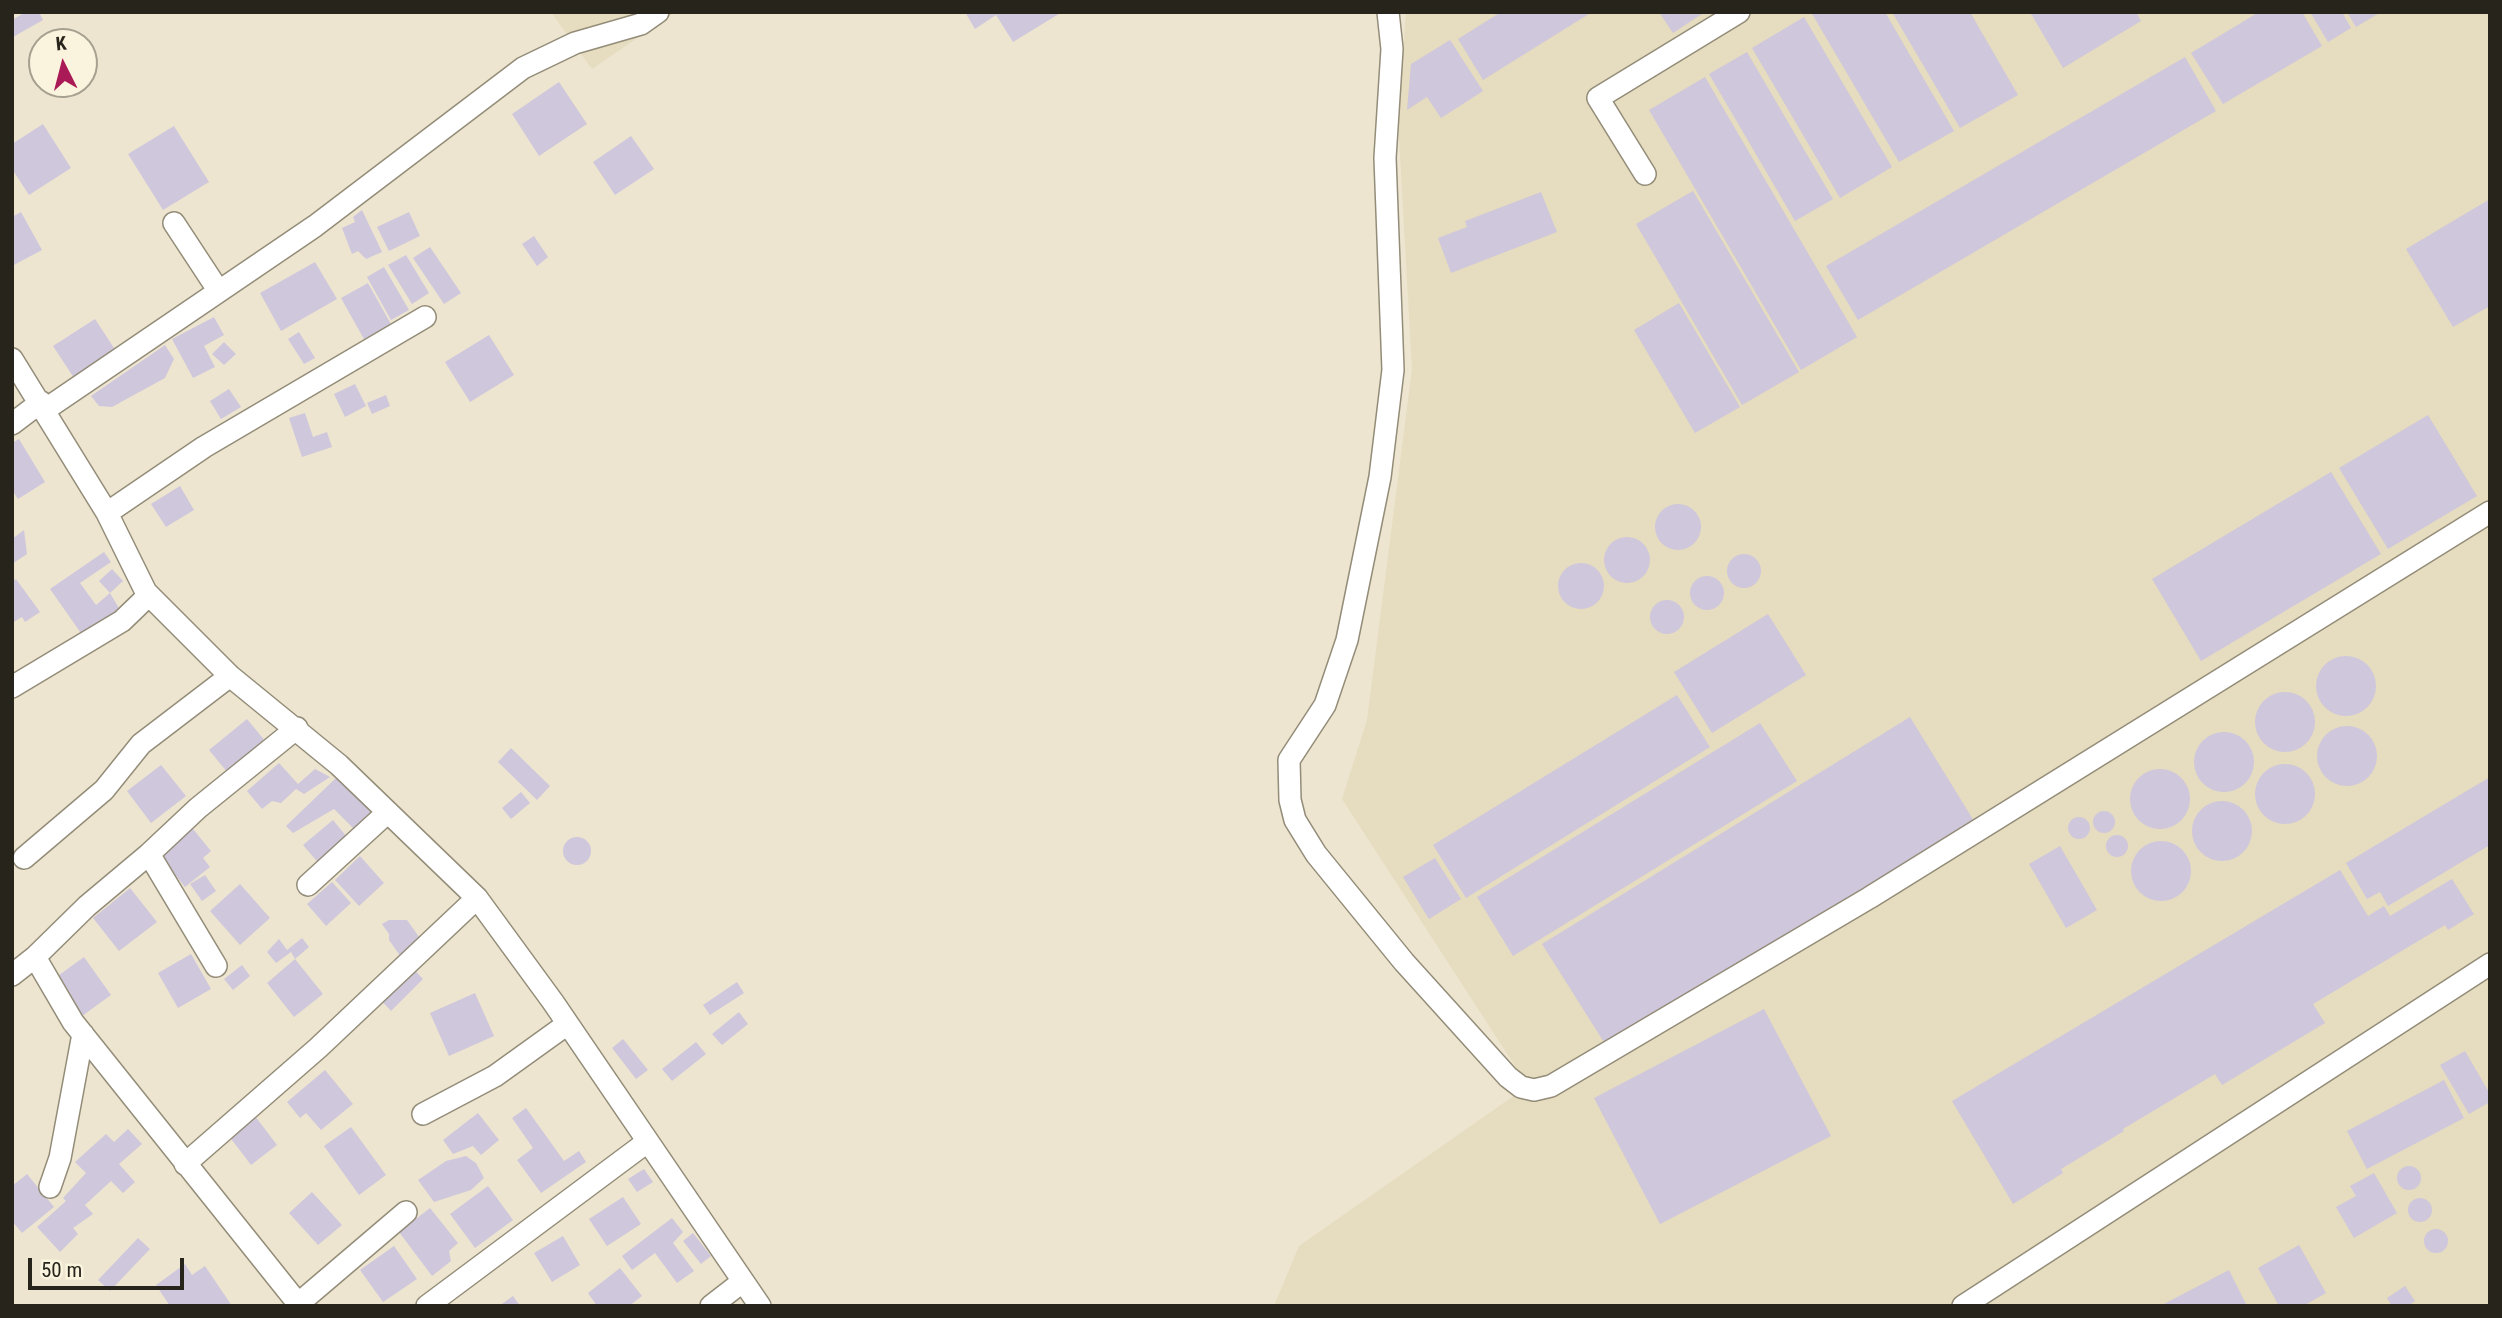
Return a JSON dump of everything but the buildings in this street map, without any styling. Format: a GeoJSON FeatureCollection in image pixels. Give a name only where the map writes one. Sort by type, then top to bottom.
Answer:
{"type":"FeatureCollection","features":[{"type":"Feature","properties":{"kind":"street"},"geometry":{"type":"LineString","coordinates":[[12,424],[44,406],[315,226],[523,68],[575,43],[640,24],[658,12]]}},
{"type":"Feature","properties":{"kind":"street"},"geometry":{"type":"LineString","coordinates":[[1388,12],[1392,49],[1385,158],[1392,370],[1380,477],[1347,640],[1325,705],[1289,760],[1290,800],[1296,820],[1316,854],[1404,962],[1508,1077],[1521,1087],[1534,1090],[1551,1086],[1846,912],[2490,512]]}},
{"type":"Feature","properties":{"kind":"street"},"geometry":{"type":"LineString","coordinates":[[1645,174],[1598,98],[1739,12]]}},
{"type":"Feature","properties":{"kind":"street"},"geometry":{"type":"LineString","coordinates":[[173,223],[218,290]]}},
{"type":"Feature","properties":{"kind":"street"},"geometry":{"type":"LineString","coordinates":[[107,513],[204,447],[425,317]]}},
{"type":"Feature","properties":{"kind":"street"},"geometry":{"type":"LineString","coordinates":[[12,359],[44,406],[107,513],[149,595],[230,676],[297,729],[477,898],[553,1002],[566,1025],[760,1306]]}},
{"type":"Feature","properties":{"kind":"street"},"geometry":{"type":"LineString","coordinates":[[12,687],[122,621],[149,595]]}},
{"type":"Feature","properties":{"kind":"street"},"geometry":{"type":"LineString","coordinates":[[24,858],[104,790],[141,744],[230,676]]}},
{"type":"Feature","properties":{"kind":"street"},"geometry":{"type":"LineString","coordinates":[[12,975],[198,808],[297,729]]}},
{"type":"Feature","properties":{"kind":"street"},"geometry":{"type":"LineString","coordinates":[[308,885],[388,812]]}},
{"type":"Feature","properties":{"kind":"street"},"geometry":{"type":"LineString","coordinates":[[149,854],[216,966]]}},
{"type":"Feature","properties":{"kind":"street"},"geometry":{"type":"LineString","coordinates":[[185,1164],[318,1048],[477,898]]}},
{"type":"Feature","properties":{"kind":"street"},"geometry":{"type":"LineString","coordinates":[[35,957],[83,1034],[299,1305],[406,1212]]}},
{"type":"Feature","properties":{"kind":"street"},"geometry":{"type":"LineString","coordinates":[[1963,1306],[2490,964]]}},
{"type":"Feature","properties":{"kind":"street"},"geometry":{"type":"LineString","coordinates":[[423,1114],[495,1076],[566,1025]]}},
{"type":"Feature","properties":{"kind":"street"},"geometry":{"type":"LineString","coordinates":[[50,1186],[60,1158],[83,1034]]}},
{"type":"Feature","properties":{"kind":"street"},"geometry":{"type":"LineString","coordinates":[[427,1306],[647,1142]]}},
{"type":"Feature","properties":{"kind":"street"},"geometry":{"type":"LineString","coordinates":[[711,1306],[742,1282]]}},
{"type":"Feature","properties":{"kind":"shaded area"},"geometry":{"type":"Polygon","coordinates":[[[551,12],[675,12],[592,69],[551,12]]]}},
{"type":"Feature","properties":{"kind":"shaded area"},"geometry":{"type":"Polygon","coordinates":[[[1406,12],[2490,12],[2490,1306],[1274,1306],[1299,1246],[1528,1086],[1342,799],[1367,720],[1412,369],[1398,120],[1406,12]]]}}]}
